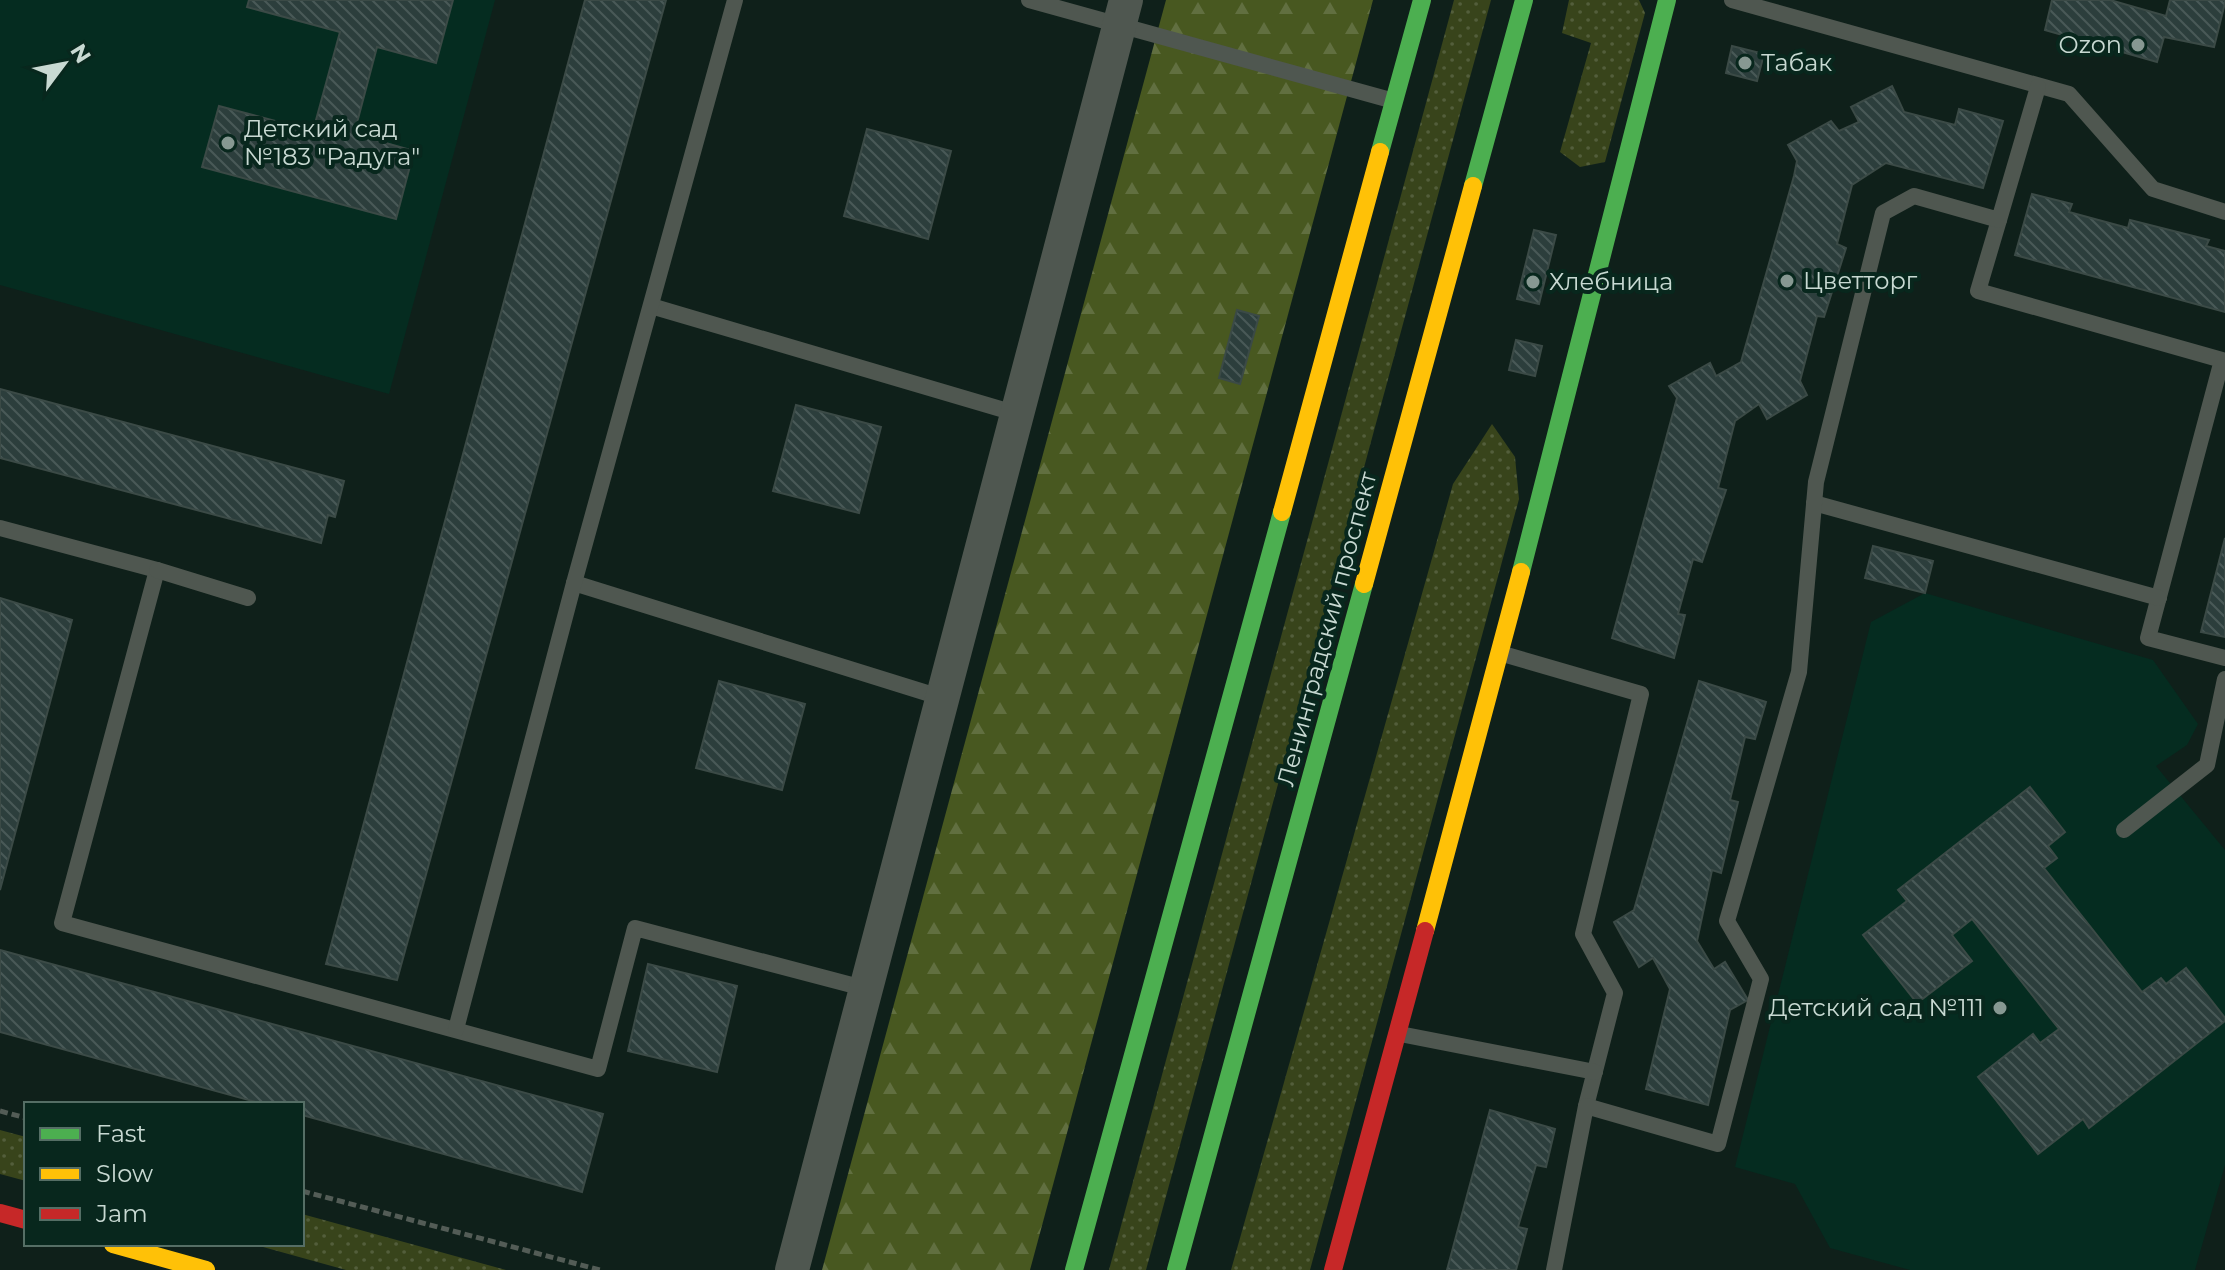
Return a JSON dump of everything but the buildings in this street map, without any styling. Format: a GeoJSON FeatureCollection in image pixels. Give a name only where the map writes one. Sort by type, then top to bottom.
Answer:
{"type":"FeatureCollection","features":[{"type":"Feature","properties":{"kind":"main road"},"geometry":{"type":"LineString","coordinates":[[1074,1270],[1422,0]]}},
{"type":"Feature","properties":{"kind":"main road","name":"Ленинградский проспект"},"geometry":{"type":"LineString","coordinates":[[1176,1270],[1524,0]]}},
{"type":"Feature","properties":{"kind":"main road"},"geometry":{"type":"LineString","coordinates":[[1333,1270],[1500,653],[1667,0]]}},
{"type":"Feature","properties":{"kind":"main road"},"geometry":{"type":"LineString","coordinates":[[0,1213],[24,1219]]}},
{"type":"Feature","properties":{"kind":"main road"},"geometry":{"type":"LineString","coordinates":[[120,1246],[206,1270]]}},
{"type":"Feature","properties":{"kind":"street"},"geometry":{"type":"LineString","coordinates":[[792,1270],[1123,12]]}},
{"type":"Feature","properties":{"kind":"lane"},"geometry":{"type":"LineString","coordinates":[[456,1029],[574,583],[735,0]]}},
{"type":"Feature","properties":{"kind":"lane"},"geometry":{"type":"LineString","coordinates":[[1029,0],[1123,12],[1394,101]]}},
{"type":"Feature","properties":{"kind":"lane"},"geometry":{"type":"LineString","coordinates":[[1732,0],[2069,94],[2153,189],[2225,212]]}},
{"type":"Feature","properties":{"kind":"lane"},"geometry":{"type":"LineString","coordinates":[[2038,87],[1978,291],[2222,360],[2148,638],[2225,658]]}},
{"type":"Feature","properties":{"kind":"lane"},"geometry":{"type":"LineString","coordinates":[[1586,1106],[1718,1144],[1761,979],[1727,921],[1799,672],[1819,468],[1883,213],[1914,196],[1999,220]]}},
{"type":"Feature","properties":{"kind":"lane"},"geometry":{"type":"LineString","coordinates":[[651,306],[1018,414]]}},
{"type":"Feature","properties":{"kind":"lane"},"geometry":{"type":"LineString","coordinates":[[1814,503],[2159,598]]}},
{"type":"Feature","properties":{"kind":"lane"},"geometry":{"type":"LineString","coordinates":[[0,528],[248,598]]}},
{"type":"Feature","properties":{"kind":"lane"},"geometry":{"type":"LineString","coordinates":[[157,570],[62,923],[598,1069],[635,928],[867,989]]}},
{"type":"Feature","properties":{"kind":"lane"},"geometry":{"type":"LineString","coordinates":[[574,583],[943,698]]}},
{"type":"Feature","properties":{"kind":"lane"},"geometry":{"type":"LineString","coordinates":[[1500,653],[1641,694],[1583,934],[1615,993],[1586,1106],[1554,1270]]}},
{"type":"Feature","properties":{"kind":"lane"},"geometry":{"type":"LineString","coordinates":[[2124,830],[2207,765],[2225,679]]}},
{"type":"Feature","properties":{"kind":"lane"},"geometry":{"type":"LineString","coordinates":[[1399,1034],[1595,1072]]}},
{"type":"Feature","properties":{"kind":"path"},"geometry":{"type":"LineString","coordinates":[[0,1111],[24,1117]]}},
{"type":"Feature","properties":{"kind":"path"},"geometry":{"type":"LineString","coordinates":[[304,1192],[600,1270]]}},
{"type":"Feature","properties":{"kind":"shaded area","name":"Детский сад №183 \"Радуга\""},"geometry":{"type":"Polygon","coordinates":[[[0,0],[495,0],[389,394],[0,285],[0,0]]]}},
{"type":"Feature","properties":{"kind":"shaded area"},"geometry":{"type":"Polygon","coordinates":[[[1454,0],[1491,0],[1146,1270],[1109,1270],[1454,0]]]}},
{"type":"Feature","properties":{"kind":"shaded area"},"geometry":{"type":"Polygon","coordinates":[[[1569,0],[1639,0],[1645,13],[1605,162],[1580,167],[1560,152],[1591,43],[1562,33],[1569,0]]]}},
{"type":"Feature","properties":{"kind":"shaded area"},"geometry":{"type":"Polygon","coordinates":[[[1492,424],[1515,457],[1519,499],[1310,1270],[1231,1270],[1453,484],[1492,424]]]}},
{"type":"Feature","properties":{"kind":"shaded area","name":"Детский сад №111"},"geometry":{"type":"Polygon","coordinates":[[[1925,593],[2153,660],[2198,724],[2187,745],[2156,766],[2225,850],[2225,1165],[2195,1270],[1910,1270],[1830,1248],[1795,1184],[1735,1167],[1871,622],[1925,593]]]}},
{"type":"Feature","properties":{"kind":"shaded area"},"geometry":{"type":"Polygon","coordinates":[[[0,1130],[24,1136],[24,1180],[0,1174],[0,1130]]]}},
{"type":"Feature","properties":{"kind":"shaded area"},"geometry":{"type":"Polygon","coordinates":[[[304,1215],[506,1270],[346,1270],[259,1246],[304,1246],[304,1215]]]}},
{"type":"Feature","properties":{"kind":"green space"},"geometry":{"type":"Polygon","coordinates":[[[1166,0],[1373,0],[1030,1270],[822,1270],[1166,0]]]}},
{"type":"Feature","properties":{"kind":"traffic: fast"},"geometry":{"type":"LineString","coordinates":[[1380,152],[1422,0]]}},
{"type":"Feature","properties":{"kind":"traffic: fast"},"geometry":{"type":"LineString","coordinates":[[1473,186],[1524,0]]}},
{"type":"Feature","properties":{"kind":"traffic: fast"},"geometry":{"type":"LineString","coordinates":[[1521,572],[1667,0]]}},
{"type":"Feature","properties":{"kind":"traffic: fast"},"geometry":{"type":"LineString","coordinates":[[1074,1270],[1282,512]]}},
{"type":"Feature","properties":{"kind":"traffic: fast"},"geometry":{"type":"LineString","coordinates":[[1176,1270],[1364,584]]}},
{"type":"Feature","properties":{"kind":"traffic: slow"},"geometry":{"type":"LineString","coordinates":[[1282,512],[1380,152]]}},
{"type":"Feature","properties":{"kind":"traffic: slow"},"geometry":{"type":"LineString","coordinates":[[1364,584],[1473,186]]}},
{"type":"Feature","properties":{"kind":"traffic: slow"},"geometry":{"type":"LineString","coordinates":[[1425,931],[1521,572]]}},
{"type":"Feature","properties":{"kind":"traffic: slow"},"geometry":{"type":"LineString","coordinates":[[120,1246],[206,1270]]}},
{"type":"Feature","properties":{"kind":"traffic: jam"},"geometry":{"type":"LineString","coordinates":[[1333,1270],[1425,931]]}},
{"type":"Feature","properties":{"kind":"traffic: jam"},"geometry":{"type":"LineString","coordinates":[[0,1213],[24,1219]]}},
{"type":"Feature","properties":{"kind":"place","name":"Ozon"},"geometry":{"type":"Point","coordinates":[2138,45]}},
{"type":"Feature","properties":{"kind":"place","name":"Табак"},"geometry":{"type":"Point","coordinates":[1745,63]}},
{"type":"Feature","properties":{"kind":"place","name":"Детский сад №183 \"Радуга\""},"geometry":{"type":"Point","coordinates":[228,143]}},
{"type":"Feature","properties":{"kind":"place","name":"Цветторг"},"geometry":{"type":"Point","coordinates":[1787,281]}},
{"type":"Feature","properties":{"kind":"place","name":"Хлебница"},"geometry":{"type":"Point","coordinates":[1533,282]}},
{"type":"Feature","properties":{"kind":"place","name":"Детский сад №111"},"geometry":{"type":"Point","coordinates":[2000,1008]}}]}
